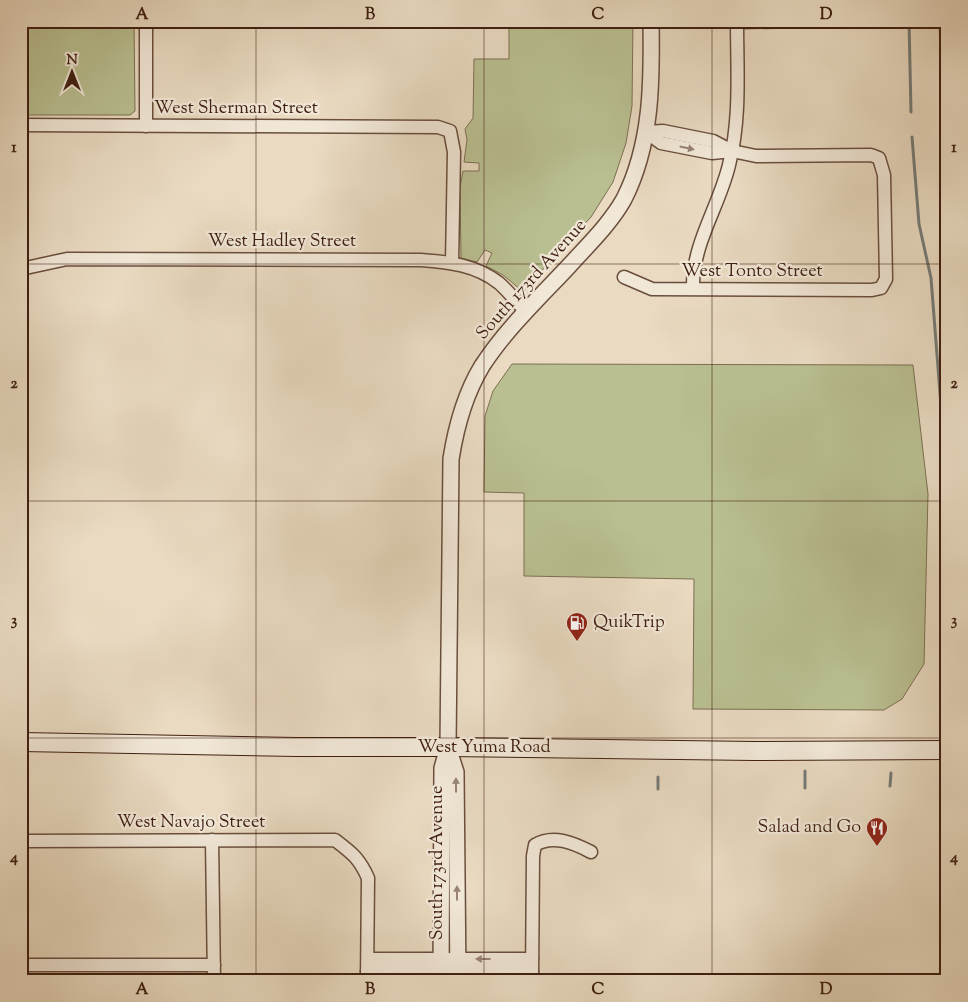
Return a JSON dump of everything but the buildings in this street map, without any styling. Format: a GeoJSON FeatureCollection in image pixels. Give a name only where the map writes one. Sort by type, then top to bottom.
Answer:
{"type":"FeatureCollection","features":[{"type":"Feature","properties":{"kind":"main road","name":"West Yuma Road"},"geometry":{"type":"LineString","coordinates":[[21,742],[297,748],[448,747],[717,751],[947,750]]}},
{"type":"Feature","properties":{"kind":"street"},"geometry":{"type":"LineString","coordinates":[[146,21],[146,126]]}},
{"type":"Feature","properties":{"kind":"street","name":"South 173rd Avenue"},"geometry":{"type":"LineString","coordinates":[[441,970],[442,768],[448,747],[451,458],[456,430],[465,403],[482,367],[502,338],[602,230],[623,199],[637,169],[646,132],[651,69],[652,21]]}},
{"type":"Feature","properties":{"kind":"street"},"geometry":{"type":"LineString","coordinates":[[693,288],[693,273],[700,243],[723,184],[732,151],[736,116],[737,22],[807,21]]}},
{"type":"Feature","properties":{"kind":"street","name":"West Sherman Street"},"geometry":{"type":"LineString","coordinates":[[21,125],[438,127],[450,131],[454,152],[452,262]]}},
{"type":"Feature","properties":{"kind":"street"},"geometry":{"type":"LineString","coordinates":[[646,132],[663,131],[713,141],[732,151]]}},
{"type":"Feature","properties":{"kind":"street","name":"West Tonto Street"},"geometry":{"type":"LineString","coordinates":[[624,277],[652,288],[872,290],[881,288],[886,279],[884,175],[879,158],[871,155],[756,156],[732,151]]}},
{"type":"Feature","properties":{"kind":"street","name":"West Hadley Street"},"geometry":{"type":"LineString","coordinates":[[21,269],[68,259],[421,260],[452,262],[481,271],[499,284],[526,312]]}},
{"type":"Feature","properties":{"kind":"street","name":"South 173rd Avenue"},"geometry":{"type":"LineString","coordinates":[[448,747],[456,772],[458,970]]}},
{"type":"Feature","properties":{"kind":"street"},"geometry":{"type":"LineString","coordinates":[[212,840],[214,981]]}},
{"type":"Feature","properties":{"kind":"street","name":"West Navajo Street"},"geometry":{"type":"LineString","coordinates":[[21,841],[335,840],[355,855],[368,878],[367,970]]}},
{"type":"Feature","properties":{"kind":"street"},"geometry":{"type":"LineString","coordinates":[[367,970],[532,970],[533,856],[535,845],[543,840],[571,842],[591,852]]}},
{"type":"Feature","properties":{"kind":"street"},"geometry":{"type":"LineString","coordinates":[[21,965],[214,965]]}},
{"type":"Feature","properties":{"kind":"green space"},"geometry":{"type":"Polygon","coordinates":[[[21,21],[134,21],[135,111],[130,115],[21,115],[21,21]]]}},
{"type":"Feature","properties":{"kind":"green space"},"geometry":{"type":"Polygon","coordinates":[[[509,21],[550,21],[551,25],[560,24],[560,21],[633,21],[632,106],[626,143],[613,182],[591,217],[535,278],[530,288],[521,290],[503,275],[486,266],[492,253],[485,250],[477,262],[461,258],[460,187],[463,171],[479,171],[479,163],[464,162],[467,140],[465,129],[473,118],[474,59],[509,59],[509,21]]]}},
{"type":"Feature","properties":{"kind":"green space"},"geometry":{"type":"Polygon","coordinates":[[[939,21],[947,21],[947,117],[942,117],[939,21]]]}},
{"type":"Feature","properties":{"kind":"green space"},"geometry":{"type":"Polygon","coordinates":[[[512,364],[913,365],[928,494],[924,664],[902,699],[884,710],[693,709],[694,579],[524,576],[524,493],[484,492],[485,416],[493,391],[512,364]]]}},
{"type":"Feature","properties":{"kind":"waterway"},"geometry":{"type":"LineString","coordinates":[[909,21],[911,112]]}},
{"type":"Feature","properties":{"kind":"waterway"},"geometry":{"type":"LineString","coordinates":[[912,137],[919,224],[931,278],[947,483]]}},
{"type":"Feature","properties":{"kind":"waterway"},"geometry":{"type":"LineString","coordinates":[[805,771],[805,788]]}},
{"type":"Feature","properties":{"kind":"waterway"},"geometry":{"type":"LineString","coordinates":[[890,786],[891,773]]}},
{"type":"Feature","properties":{"kind":"waterway"},"geometry":{"type":"LineString","coordinates":[[658,777],[658,789]]}},
{"type":"Feature","properties":{"kind":"place","name":"QuikTrip"},"geometry":{"type":"Point","coordinates":[577,642]}},
{"type":"Feature","properties":{"kind":"place","name":"Salad and Go"},"geometry":{"type":"Point","coordinates":[877,847]}}]}
